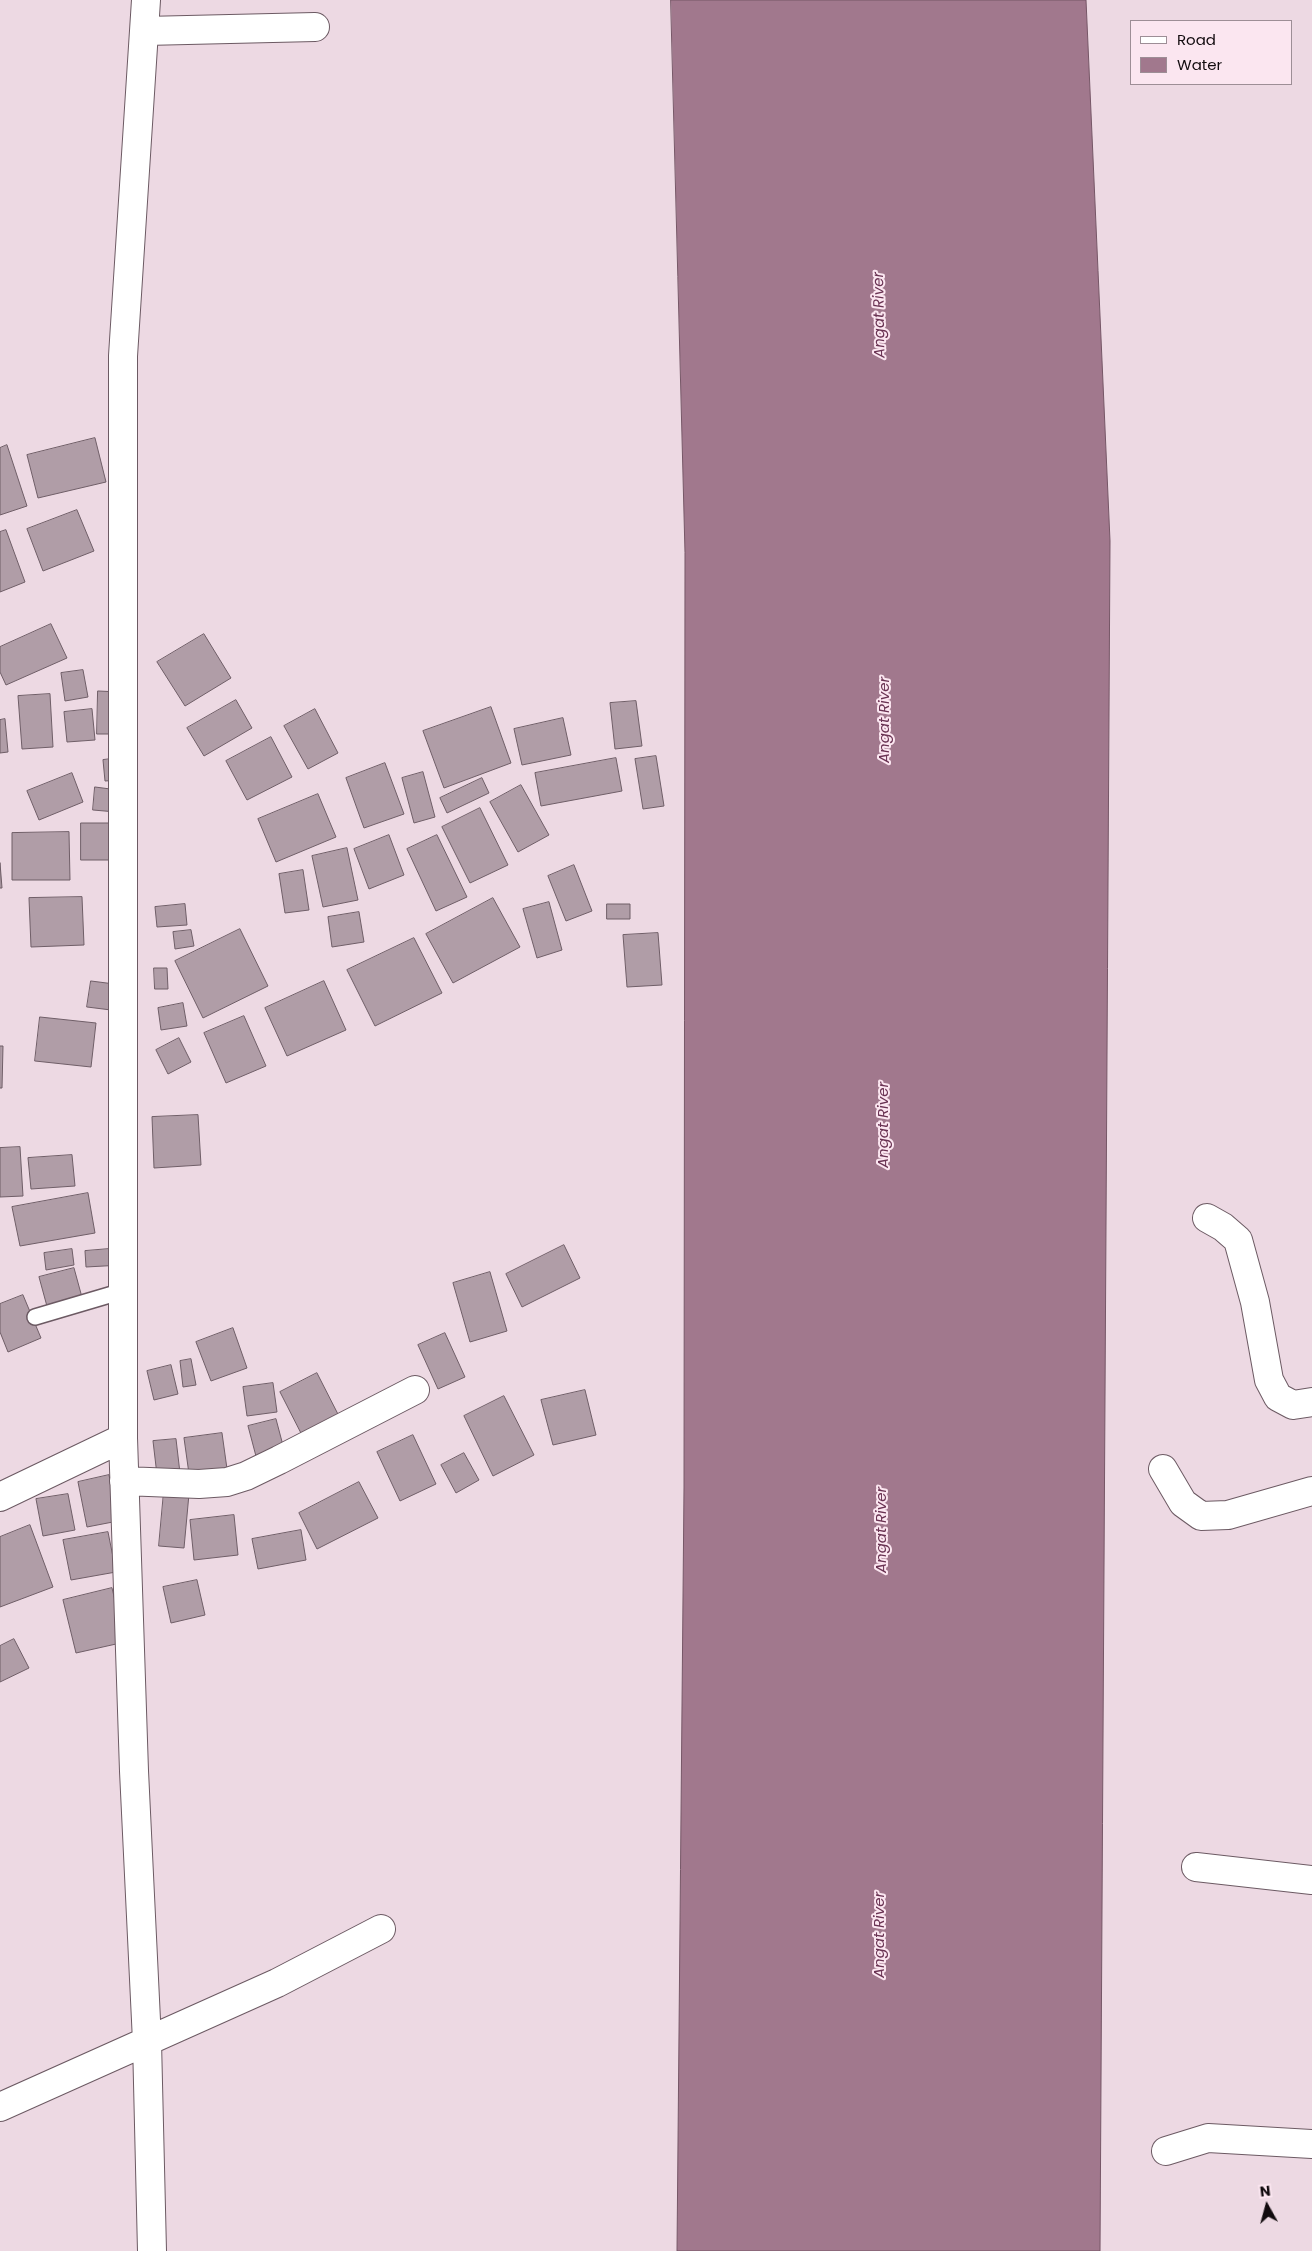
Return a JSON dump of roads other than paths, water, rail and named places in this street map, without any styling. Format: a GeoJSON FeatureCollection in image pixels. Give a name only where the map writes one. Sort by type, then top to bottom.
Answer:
{"type":"FeatureCollection","features":[{"type":"Feature","properties":{"kind":"street"},"geometry":{"type":"LineString","coordinates":[[146,0],[123,356],[123,1438],[134,1771],[147,2041],[152,2251]]}},
{"type":"Feature","properties":{"kind":"street"},"geometry":{"type":"LineString","coordinates":[[145,31],[315,27]]}},
{"type":"Feature","properties":{"kind":"street"},"geometry":{"type":"LineString","coordinates":[[1207,1218],[1223,1227],[1238,1240],[1255,1302],[1269,1380],[1278,1397],[1293,1405],[1312,1402]]}},
{"type":"Feature","properties":{"kind":"street"},"geometry":{"type":"LineString","coordinates":[[124,1481],[199,1484],[237,1479],[279,1460],[415,1390]]}},
{"type":"Feature","properties":{"kind":"street"},"geometry":{"type":"LineString","coordinates":[[0,1497],[123,1438]]}},
{"type":"Feature","properties":{"kind":"street"},"geometry":{"type":"LineString","coordinates":[[1163,1469],[1183,1503],[1201,1516],[1228,1515],[1312,1491]]}},
{"type":"Feature","properties":{"kind":"street"},"geometry":{"type":"LineString","coordinates":[[1196,1867],[1312,1880]]}},
{"type":"Feature","properties":{"kind":"street"},"geometry":{"type":"LineString","coordinates":[[0,2107],[277,1983],[381,1929]]}},
{"type":"Feature","properties":{"kind":"street"},"geometry":{"type":"LineString","coordinates":[[1166,2151],[1208,2138],[1312,2144]]}},
{"type":"Feature","properties":{"kind":"lane"},"geometry":{"type":"LineString","coordinates":[[35,1317],[123,1290]]}},
{"type":"Feature","properties":{"kind":"water","name":"Angat River"},"geometry":{"type":"Polygon","coordinates":[[[671,0],[1086,0],[1110,541],[1100,2251],[677,2251],[684,1488],[685,553],[671,0]]]}}]}
